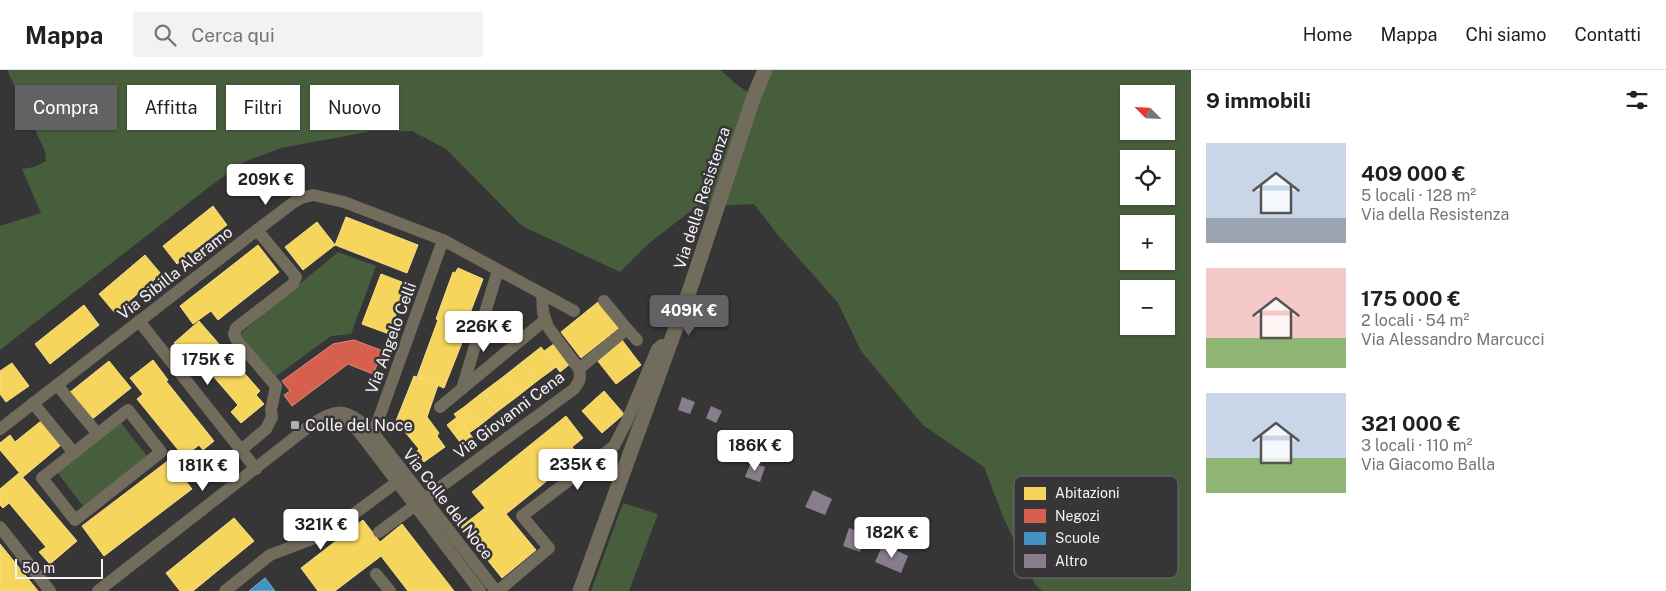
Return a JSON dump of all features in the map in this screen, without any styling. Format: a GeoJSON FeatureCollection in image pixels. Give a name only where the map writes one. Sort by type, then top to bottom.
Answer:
{"type":"FeatureCollection","features":[{"type":"Feature","properties":{"kind":"street","name":"Via della Resistenza"},"geometry":{"type":"LineString","coordinates":[[579,591],[690,290],[754,96],[765,70]]}},
{"type":"Feature","properties":{"kind":"street","name":"Via Sibilla Aleramo"},"geometry":{"type":"LineString","coordinates":[[0,429],[294,202],[313,195],[344,202],[443,240],[574,311]]}},
{"type":"Feature","properties":{"kind":"street"},"geometry":{"type":"LineString","coordinates":[[240,450],[266,429],[272,417],[276,386],[236,339],[234,334],[236,328],[293,284],[296,277],[257,230]]}},
{"type":"Feature","properties":{"kind":"street","name":"Via Angelo Celli"},"geometry":{"type":"LineString","coordinates":[[372,440],[443,240]]}},
{"type":"Feature","properties":{"kind":"street"},"geometry":{"type":"LineString","coordinates":[[462,389],[498,270]]}},
{"type":"Feature","properties":{"kind":"street","name":"Via Giovanni Cena"},"geometry":{"type":"LineString","coordinates":[[379,532],[574,389],[580,377],[579,369],[548,327],[545,320],[542,294]]}},
{"type":"Feature","properties":{"kind":"street"},"geometry":{"type":"LineString","coordinates":[[604,301],[637,340]]}},
{"type":"Feature","properties":{"kind":"street"},"geometry":{"type":"LineString","coordinates":[[440,407],[545,320]]}},
{"type":"Feature","properties":{"kind":"street"},"geometry":{"type":"LineString","coordinates":[[139,321],[256,469]]}},
{"type":"Feature","properties":{"kind":"street"},"geometry":{"type":"LineString","coordinates":[[579,369],[627,329]]}},
{"type":"Feature","properties":{"kind":"street"},"geometry":{"type":"LineString","coordinates":[[497,591],[549,548],[522,516],[614,446],[626,423],[657,349],[662,346],[669,348]]}},
{"type":"Feature","properties":{"kind":"street"},"geometry":{"type":"LineString","coordinates":[[57,385],[98,434]]}},
{"type":"Feature","properties":{"kind":"street"},"geometry":{"type":"LineString","coordinates":[[34,403],[74,453]]}},
{"type":"Feature","properties":{"kind":"street"},"geometry":{"type":"LineString","coordinates":[[128,410],[161,452],[75,520],[42,478],[74,453],[128,410]]}},
{"type":"Feature","properties":{"kind":"street","name":"Via Colle del Noce"},"geometry":{"type":"LineString","coordinates":[[98,591],[115,586],[312,424],[335,412],[344,413],[355,418],[419,502],[480,591]]}},
{"type":"Feature","properties":{"kind":"street","name":"Via Colle del Noce"},"geometry":{"type":"LineString","coordinates":[[372,440],[397,482],[419,502],[497,591]]}},
{"type":"Feature","properties":{"kind":"street"},"geometry":{"type":"LineString","coordinates":[[225,591],[270,555],[328,533],[397,482]]}},
{"type":"Feature","properties":{"kind":"street"},"geometry":{"type":"LineString","coordinates":[[0,528],[50,591]]}},
{"type":"Feature","properties":{"kind":"street"},"geometry":{"type":"LineString","coordinates":[[376,574],[390,591]]}},
{"type":"Feature","properties":{"kind":"green space"},"geometry":{"type":"Polygon","coordinates":[[[7,70],[720,70],[753,96],[764,70],[1191,70],[1191,591],[1042,591],[1032,578],[1178,578],[1178,476],[1014,476],[1014,540],[984,467],[923,425],[861,351],[838,303],[778,235],[754,204],[696,207],[648,244],[620,272],[522,226],[446,149],[412,131],[372,131],[281,148],[244,162],[209,187],[0,350],[0,226],[41,213],[22,169],[34,167],[46,161],[45,151],[35,130],[117,130],[117,85],[15,85],[15,87],[7,70]]]}},
{"type":"Feature","properties":{"kind":"green space"},"geometry":{"type":"Polygon","coordinates":[[[338,252],[376,266],[351,334],[331,336],[275,377],[240,334],[338,252]]]}},
{"type":"Feature","properties":{"kind":"green space"},"geometry":{"type":"Polygon","coordinates":[[[121,423],[147,456],[83,506],[57,472],[121,423]]]}},
{"type":"Feature","properties":{"kind":"green space"},"geometry":{"type":"Polygon","coordinates":[[[623,503],[658,514],[629,591],[591,591],[623,503]]]}},
{"type":"Feature","properties":{"kind":"building: Abitazioni"},"geometry":{"type":"Polygon","coordinates":[[[213,206],[227,225],[177,264],[163,246],[213,206]]]}},
{"type":"Feature","properties":{"kind":"building: Abitazioni"},"geometry":{"type":"Polygon","coordinates":[[[346,217],[418,245],[407,273],[335,245],[346,217]]]}},
{"type":"Feature","properties":{"kind":"building: Abitazioni"},"geometry":{"type":"Polygon","coordinates":[[[317,222],[335,245],[303,270],[285,247],[317,222]]]}},
{"type":"Feature","properties":{"kind":"building: Abitazioni"},"geometry":{"type":"Polygon","coordinates":[[[258,245],[279,272],[218,320],[211,311],[193,324],[180,306],[258,245]]]}},
{"type":"Feature","properties":{"kind":"building: Abitazioni"},"geometry":{"type":"Polygon","coordinates":[[[145,255],[161,274],[115,313],[99,294],[145,255]]]}},
{"type":"Feature","properties":{"kind":"building: Abitazioni"},"geometry":{"type":"Polygon","coordinates":[[[458,268],[483,279],[464,329],[436,319],[453,272],[455,273],[458,268]]]}},
{"type":"Feature","properties":{"kind":"building: Abitazioni"},"geometry":{"type":"Polygon","coordinates":[[[381,274],[407,284],[389,334],[362,324],[381,274]]]}},
{"type":"Feature","properties":{"kind":"building: Abitazioni"},"geometry":{"type":"Polygon","coordinates":[[[598,302],[619,328],[581,358],[561,332],[598,302]]]}},
{"type":"Feature","properties":{"kind":"building: Abitazioni"},"geometry":{"type":"Polygon","coordinates":[[[84,305],[99,325],[50,364],[35,344],[84,305]]]}},
{"type":"Feature","properties":{"kind":"building: Abitazioni"},"geometry":{"type":"Polygon","coordinates":[[[438,320],[467,330],[444,388],[417,377],[438,320]]]}},
{"type":"Feature","properties":{"kind":"building: Abitazioni"},"geometry":{"type":"Polygon","coordinates":[[[199,321],[260,391],[256,395],[264,404],[241,423],[231,412],[238,405],[194,354],[188,359],[174,343],[199,321]]]}},
{"type":"Feature","properties":{"kind":"building: Abitazioni"},"geometry":{"type":"Polygon","coordinates":[[[622,340],[641,365],[616,384],[597,360],[622,340]]]}},
{"type":"Feature","properties":{"kind":"building: Abitazioni"},"geometry":{"type":"Polygon","coordinates":[[[554,344],[570,364],[560,372],[544,351],[554,344]]]}},
{"type":"Feature","properties":{"kind":"building: Abitazioni"},"geometry":{"type":"Polygon","coordinates":[[[541,347],[556,367],[537,381],[522,362],[541,347]]]}},
{"type":"Feature","properties":{"kind":"building: Abitazioni"},"geometry":{"type":"Polygon","coordinates":[[[153,360],[168,380],[166,381],[214,441],[203,450],[199,445],[184,457],[137,399],[143,394],[130,378],[153,360]]]}},
{"type":"Feature","properties":{"kind":"building: Abitazioni"},"geometry":{"type":"Polygon","coordinates":[[[109,361],[131,388],[91,420],[69,393],[109,361]]]}},
{"type":"Feature","properties":{"kind":"building: Abitazioni"},"geometry":{"type":"Polygon","coordinates":[[[522,362],[537,381],[518,396],[503,377],[522,362]]]}},
{"type":"Feature","properties":{"kind":"building: Abitazioni"},"geometry":{"type":"Polygon","coordinates":[[[12,363],[29,386],[6,402],[0,394],[0,371],[12,363]]]}},
{"type":"Feature","properties":{"kind":"building: Abitazioni"},"geometry":{"type":"Polygon","coordinates":[[[414,376],[438,385],[427,417],[439,433],[437,436],[445,447],[424,462],[416,452],[419,449],[396,421],[414,376]]]}},
{"type":"Feature","properties":{"kind":"building: Abitazioni"},"geometry":{"type":"Polygon","coordinates":[[[503,377],[518,396],[498,411],[483,392],[503,377]]]}},
{"type":"Feature","properties":{"kind":"building: Abitazioni"},"geometry":{"type":"Polygon","coordinates":[[[604,391],[624,414],[602,433],[582,411],[604,391]]]}},
{"type":"Feature","properties":{"kind":"building: Abitazioni"},"geometry":{"type":"Polygon","coordinates":[[[483,392],[498,411],[479,426],[464,407],[483,392]]]}},
{"type":"Feature","properties":{"kind":"building: Abitazioni"},"geometry":{"type":"Polygon","coordinates":[[[464,407],[479,426],[469,433],[454,414],[464,407]]]}},
{"type":"Feature","properties":{"kind":"building: Abitazioni"},"geometry":{"type":"Polygon","coordinates":[[[566,416],[583,438],[572,447],[579,455],[506,514],[536,550],[502,578],[461,527],[485,508],[472,492],[566,416]]]}},
{"type":"Feature","properties":{"kind":"building: Abitazioni"},"geometry":{"type":"Polygon","coordinates":[[[457,417],[473,438],[463,446],[447,425],[457,417]]]}},
{"type":"Feature","properties":{"kind":"building: Abitazioni"},"geometry":{"type":"Polygon","coordinates":[[[41,421],[61,445],[23,477],[0,450],[0,443],[10,435],[15,442],[41,421]]]}},
{"type":"Feature","properties":{"kind":"building: Abitazioni"},"geometry":{"type":"Polygon","coordinates":[[[169,460],[192,489],[104,556],[82,526],[169,460]]]}},
{"type":"Feature","properties":{"kind":"building: Abitazioni"},"geometry":{"type":"Polygon","coordinates":[[[19,473],[77,541],[50,564],[39,552],[46,547],[9,503],[3,508],[0,505],[0,489],[19,473]]]}},
{"type":"Feature","properties":{"kind":"building: Abitazioni"},"geometry":{"type":"Polygon","coordinates":[[[234,518],[254,541],[193,591],[180,591],[166,573],[234,518]]]}},
{"type":"Feature","properties":{"kind":"building: Abitazioni"},"geometry":{"type":"Polygon","coordinates":[[[363,520],[380,542],[402,524],[454,591],[408,591],[381,556],[335,591],[318,591],[301,568],[363,520]]]}},
{"type":"Feature","properties":{"kind":"building: Abitazioni"},"geometry":{"type":"Polygon","coordinates":[[[0,544],[38,591],[0,591],[0,544]]]}},
{"type":"Feature","properties":{"kind":"building: Negozi"},"geometry":{"type":"Polygon","coordinates":[[[354,340],[383,351],[373,374],[348,364],[292,406],[284,395],[290,391],[282,381],[333,344],[354,340]]]}},
{"type":"Feature","properties":{"kind":"building: Scuole"},"geometry":{"type":"Polygon","coordinates":[[[265,578],[275,591],[249,591],[265,578]]]}},
{"type":"Feature","properties":{"kind":"building: Altro"},"geometry":{"type":"Polygon","coordinates":[[[682,397],[695,402],[690,414],[678,410],[682,397]]]}},
{"type":"Feature","properties":{"kind":"building: Altro"},"geometry":{"type":"Polygon","coordinates":[[[711,406],[722,411],[716,423],[706,418],[711,406]]]}},
{"type":"Feature","properties":{"kind":"building: Altro"},"geometry":{"type":"Polygon","coordinates":[[[751,462],[765,467],[760,482],[745,477],[751,462]]]}},
{"type":"Feature","properties":{"kind":"building: Altro"},"geometry":{"type":"Polygon","coordinates":[[[813,490],[832,499],[825,515],[805,507],[813,490]]]}},
{"type":"Feature","properties":{"kind":"building: Altro"},"geometry":{"type":"Polygon","coordinates":[[[849,528],[866,534],[860,552],[843,546],[849,528]]]}},
{"type":"Feature","properties":{"kind":"building: Altro"},"geometry":{"type":"Polygon","coordinates":[[[883,544],[908,556],[901,573],[875,562],[883,544]]]}},
{"type":"Feature","properties":{"kind":"place","name":"Colle del Noce"},"geometry":{"type":"Point","coordinates":[295,425]}}]}
